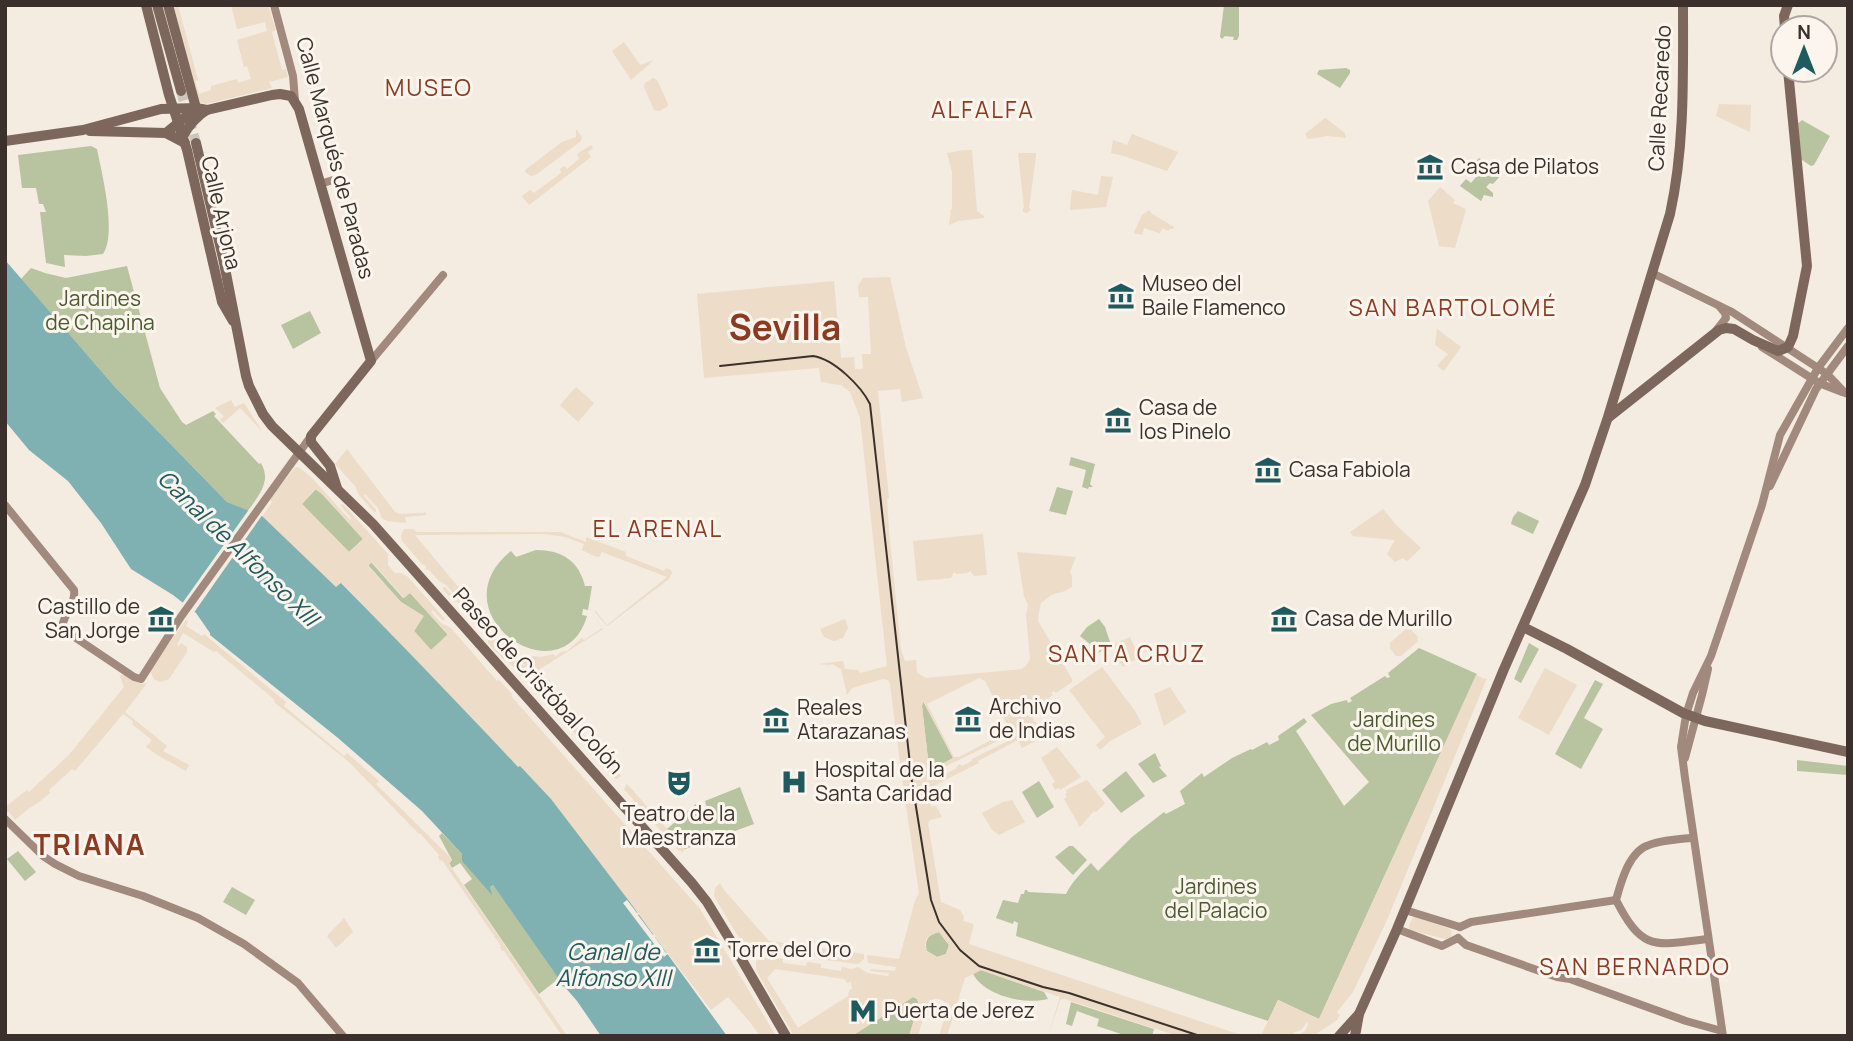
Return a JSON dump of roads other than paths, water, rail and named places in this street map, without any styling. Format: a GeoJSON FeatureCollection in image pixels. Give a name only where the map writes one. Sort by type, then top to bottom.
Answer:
{"type":"FeatureCollection","features":[{"type":"Feature","properties":{"kind":"main road","name":"Calle Arjona"},"geometry":{"type":"LineString","coordinates":[[145,5],[184,139],[222,302],[236,324]]}},
{"type":"Feature","properties":{"kind":"main road"},"geometry":{"type":"LineString","coordinates":[[157,5],[181,91]]}},
{"type":"Feature","properties":{"kind":"main road"},"geometry":{"type":"LineString","coordinates":[[168,5],[196,108]]}},
{"type":"Feature","properties":{"kind":"main road","name":"Calle Marqués de Paradas"},"geometry":{"type":"LineString","coordinates":[[274,5],[293,76],[295,100],[370,361]]}},
{"type":"Feature","properties":{"kind":"main road","name":"Calle Recaredo"},"geometry":{"type":"LineString","coordinates":[[1359,1014],[1405,910],[1502,672],[1585,485],[1604,431],[1674,195],[1681,145],[1683,5]]}},
{"type":"Feature","properties":{"kind":"main road"},"geometry":{"type":"LineString","coordinates":[[1753,340],[1776,351],[1787,347],[1796,327],[1807,266],[1789,84]]}},
{"type":"Feature","properties":{"kind":"main road"},"geometry":{"type":"LineString","coordinates":[[83,130],[166,133],[184,139],[189,127],[207,110],[280,94],[291,96],[295,100]]}},
{"type":"Feature","properties":{"kind":"main road"},"geometry":{"type":"LineString","coordinates":[[166,133],[196,108]]}},
{"type":"Feature","properties":{"kind":"main road"},"geometry":{"type":"LineString","coordinates":[[11,140],[83,130],[158,109],[207,110]]}},
{"type":"Feature","properties":{"kind":"main road","name":"Calle Arjona"},"geometry":{"type":"LineString","coordinates":[[196,143],[249,386],[267,420],[299,453]]}},
{"type":"Feature","properties":{"kind":"main road"},"geometry":{"type":"LineString","coordinates":[[320,184],[333,180]]}},
{"type":"Feature","properties":{"kind":"main road"},"geometry":{"type":"LineString","coordinates":[[1651,273],[1732,312],[1827,374],[1847,394]]}},
{"type":"Feature","properties":{"kind":"main road"},"geometry":{"type":"LineString","coordinates":[[5,505],[74,590],[74,599],[63,620],[64,630],[134,677],[141,678],[180,618],[311,436],[443,275]]}},
{"type":"Feature","properties":{"kind":"main road"},"geometry":{"type":"LineString","coordinates":[[1715,332],[1726,318],[1718,305]]}},
{"type":"Feature","properties":{"kind":"main road"},"geometry":{"type":"LineString","coordinates":[[1610,412],[1723,328],[1738,331],[1816,381],[1847,394]]}},
{"type":"Feature","properties":{"kind":"main road"},"geometry":{"type":"LineString","coordinates":[[1762,505],[1816,381],[1818,368],[1848,328]]}},
{"type":"Feature","properties":{"kind":"main road"},"geometry":{"type":"LineString","coordinates":[[1684,763],[1698,718],[1711,656],[1762,505],[1780,435],[1816,381],[1827,374],[1848,346]]}},
{"type":"Feature","properties":{"kind":"main road"},"geometry":{"type":"LineString","coordinates":[[1621,373],[1621,386],[1624,390],[1630,393],[1639,392]]}},
{"type":"Feature","properties":{"kind":"main road"},"geometry":{"type":"LineString","coordinates":[[311,436],[312,442],[330,466],[337,488]]}},
{"type":"Feature","properties":{"kind":"main road","name":"Paseo de Cristóbal Colón"},"geometry":{"type":"LineString","coordinates":[[299,453],[373,524],[692,883],[707,902],[786,1036]]}},
{"type":"Feature","properties":{"kind":"main road"},"geometry":{"type":"LineString","coordinates":[[1523,627],[1668,705],[1698,718],[1848,752]]}},
{"type":"Feature","properties":{"kind":"main road"},"geometry":{"type":"LineString","coordinates":[[1458,938],[1478,950],[1570,979],[1722,1033],[1681,747],[1693,693],[1711,656]]}},
{"type":"Feature","properties":{"kind":"main road"},"geometry":{"type":"LineString","coordinates":[[5,818],[43,856],[55,864],[79,876],[143,896],[198,918],[244,944],[298,984],[343,1036]]}},
{"type":"Feature","properties":{"kind":"main road"},"geometry":{"type":"LineString","coordinates":[[1693,838],[1646,845],[1630,863],[1616,901],[1625,919],[1641,937],[1651,942],[1662,944],[1708,939]]}},
{"type":"Feature","properties":{"kind":"main road"},"geometry":{"type":"LineString","coordinates":[[1405,910],[1460,928],[1471,922],[1616,901]]}},
{"type":"Feature","properties":{"kind":"main road"},"geometry":{"type":"LineString","coordinates":[[1458,938],[1460,928]]}},
{"type":"Feature","properties":{"kind":"main road"},"geometry":{"type":"LineString","coordinates":[[1397,929],[1441,946],[1458,938]]}},
{"type":"Feature","properties":{"kind":"main road"},"geometry":{"type":"LineString","coordinates":[[1339,1036],[1359,1014]]}},
{"type":"Feature","properties":{"kind":"main road"},"geometry":{"type":"LineString","coordinates":[[1355,1036],[1359,1014]]}},
{"type":"Feature","properties":{"kind":"water","name":"Canal de Alfonso XIII"},"geometry":{"type":"Polygon","coordinates":[[[5,260],[115,387],[227,502],[262,516],[336,587],[341,583],[551,799],[727,1036],[601,1036],[493,885],[490,887],[492,895],[462,861],[462,854],[422,811],[338,738],[210,635],[196,613],[131,569],[101,523],[68,481],[29,450],[5,421],[5,260]]]}},
{"type":"Feature","properties":{"kind":"tunnel"},"geometry":{"type":"LineString","coordinates":[[181,91],[196,143]]}},
{"type":"Feature","properties":{"kind":"tram line"},"geometry":{"type":"LineString","coordinates":[[720,366],[813,356],[821,358],[846,374],[870,404],[912,782],[931,900],[939,922],[960,950],[979,966],[1200,1036]]}},
{"type":"Feature","properties":{"kind":"place","name":"Casa de Pilatos"},"geometry":{"type":"Point","coordinates":[1430,167]}},
{"type":"Feature","properties":{"kind":"place","name":"Museo del Baile Flamenco"},"geometry":{"type":"Point","coordinates":[1121,296]}},
{"type":"Feature","properties":{"kind":"place","name":"Casa de los Pinelo"},"geometry":{"type":"Point","coordinates":[1118,420]}},
{"type":"Feature","properties":{"kind":"place","name":"Casa Fabiola"},"geometry":{"type":"Point","coordinates":[1268,470]}},
{"type":"Feature","properties":{"kind":"place","name":"Castillo de San Jorge"},"geometry":{"type":"Point","coordinates":[161,619]}},
{"type":"Feature","properties":{"kind":"place","name":"Casa de Murillo"},"geometry":{"type":"Point","coordinates":[1284,619]}},
{"type":"Feature","properties":{"kind":"place","name":"Archivo de Indias"},"geometry":{"type":"Point","coordinates":[968,719]}},
{"type":"Feature","properties":{"kind":"place","name":"Reales Atarazanas"},"geometry":{"type":"Point","coordinates":[776,720]}},
{"type":"Feature","properties":{"kind":"place","name":"Hospital de la Santa Caridad"},"geometry":{"type":"Point","coordinates":[794,782]}},
{"type":"Feature","properties":{"kind":"place","name":"Teatro de la Maestranza"},"geometry":{"type":"Point","coordinates":[679,783]}},
{"type":"Feature","properties":{"kind":"place","name":"Torre del Oro"},"geometry":{"type":"Point","coordinates":[707,950]}},
{"type":"Feature","properties":{"kind":"place","name":"Puerta de Jerez"},"geometry":{"type":"Point","coordinates":[863,1011]}},
{"type":"Feature","properties":{"kind":"district","name":"MUSEO"},"geometry":{"type":"Point","coordinates":[429,88]}},
{"type":"Feature","properties":{"kind":"district","name":"ALFALFA"},"geometry":{"type":"Point","coordinates":[983,110]}},
{"type":"Feature","properties":{"kind":"district","name":"SAN BARTOLOMÉ"},"geometry":{"type":"Point","coordinates":[1453,308]}},
{"type":"Feature","properties":{"kind":"district","name":"Sevilla"},"geometry":{"type":"Point","coordinates":[785,328]}},
{"type":"Feature","properties":{"kind":"district","name":"EL ARENAL"},"geometry":{"type":"Point","coordinates":[658,529]}},
{"type":"Feature","properties":{"kind":"district","name":"SANTA CRUZ"},"geometry":{"type":"Point","coordinates":[1127,654]}},
{"type":"Feature","properties":{"kind":"district","name":"TRIANA"},"geometry":{"type":"Point","coordinates":[90,845]}},
{"type":"Feature","properties":{"kind":"district","name":"SAN BERNARDO"},"geometry":{"type":"Point","coordinates":[1635,967]}},
{"type":"Feature","properties":{"kind":"park label","name":"Jardines de Chapina"},"geometry":{"type":"Point","coordinates":[100,311]}},
{"type":"Feature","properties":{"kind":"park label","name":"Jardines de Murillo"},"geometry":{"type":"Point","coordinates":[1394,732]}},
{"type":"Feature","properties":{"kind":"park label","name":"Jardines del Palacio"},"geometry":{"type":"Point","coordinates":[1216,899]}}]}
